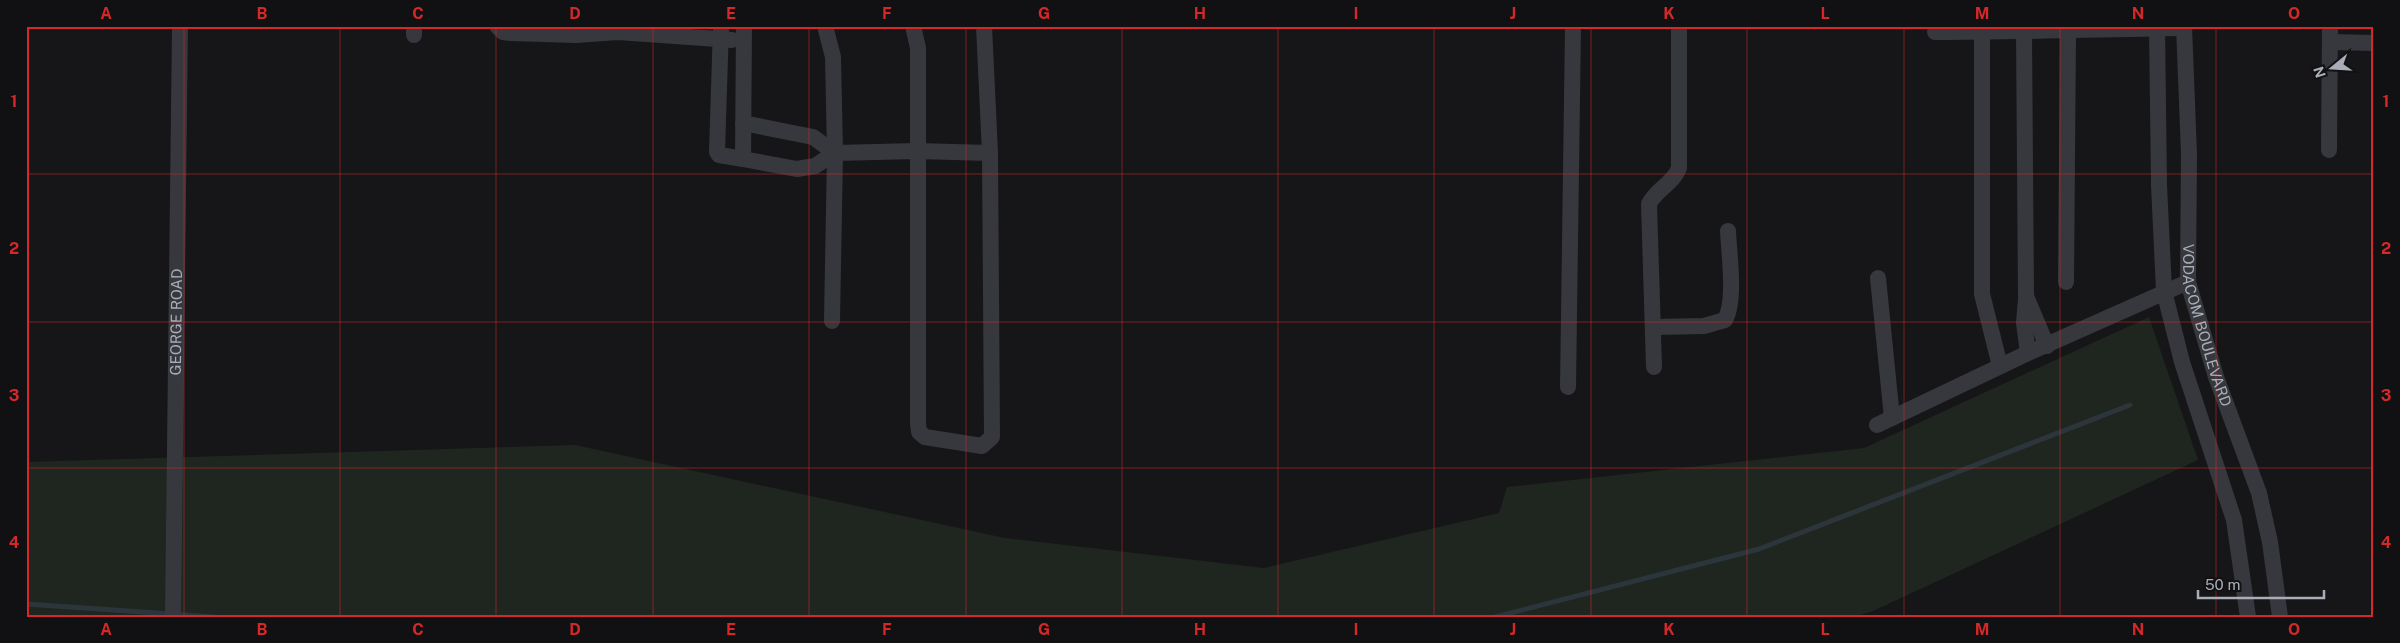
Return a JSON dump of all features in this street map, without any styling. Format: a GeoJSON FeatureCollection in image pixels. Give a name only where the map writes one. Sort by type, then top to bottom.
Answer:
{"type":"FeatureCollection","features":[{"type":"Feature","properties":{"kind":"street","name":"GEORGE ROAD"},"geometry":{"type":"LineString","coordinates":[[173,610],[180,26]]}},
{"type":"Feature","properties":{"kind":"street"},"geometry":{"type":"LineString","coordinates":[[497,26],[503,32],[511,33],[576,31],[744,33],[742,159]]}},
{"type":"Feature","properties":{"kind":"street"},"geometry":{"type":"LineString","coordinates":[[618,32],[637,26]]}},
{"type":"Feature","properties":{"kind":"street"},"geometry":{"type":"LineString","coordinates":[[825,26],[833,57],[835,153],[832,321]]}},
{"type":"Feature","properties":{"kind":"street"},"geometry":{"type":"LineString","coordinates":[[913,26],[918,48],[919,432],[925,437],[982,446],[992,437],[990,153],[984,26]]}},
{"type":"Feature","properties":{"kind":"street"},"geometry":{"type":"LineString","coordinates":[[1568,387],[1573,26]]}},
{"type":"Feature","properties":{"kind":"street"},"geometry":{"type":"LineString","coordinates":[[1654,367],[1649,204],[1653,196],[1676,176],[1679,168],[1679,26]]}},
{"type":"Feature","properties":{"kind":"street","name":"VODACOM BOULEVARD"},"geometry":{"type":"LineString","coordinates":[[2157,27],[2159,185],[2164,291],[2182,362],[2234,520],[2248,617]]}},
{"type":"Feature","properties":{"kind":"street"},"geometry":{"type":"LineString","coordinates":[[1935,32],[2068,32],[2184,27]]}},
{"type":"Feature","properties":{"kind":"street","name":"VODACOM BOULEVARD"},"geometry":{"type":"LineString","coordinates":[[2184,27],[2189,154],[2188,282],[2216,377],[2259,493],[2270,542],[2280,617]]}},
{"type":"Feature","properties":{"kind":"street"},"geometry":{"type":"LineString","coordinates":[[1982,32],[1981,281],[1984,307],[2000,366]]}},
{"type":"Feature","properties":{"kind":"street"},"geometry":{"type":"LineString","coordinates":[[2024,32],[2026,296],[2024,323],[2028,353]]}},
{"type":"Feature","properties":{"kind":"street"},"geometry":{"type":"LineString","coordinates":[[2066,282],[2068,32]]}},
{"type":"Feature","properties":{"kind":"street"},"geometry":{"type":"LineString","coordinates":[[721,33],[717,152],[719,155],[797,168],[814,166],[835,153],[917,151],[990,153]]}},
{"type":"Feature","properties":{"kind":"street"},"geometry":{"type":"LineString","coordinates":[[2329,150],[2331,34],[2374,43]]}},
{"type":"Feature","properties":{"kind":"street"},"geometry":{"type":"LineString","coordinates":[[743,123],[813,138],[835,153]]}},
{"type":"Feature","properties":{"kind":"street"},"geometry":{"type":"LineString","coordinates":[[1654,327],[1704,326],[1725,320],[1729,310],[1730,287],[1728,231]]}},
{"type":"Feature","properties":{"kind":"street"},"geometry":{"type":"LineString","coordinates":[[1878,278],[1884,421],[2028,353],[2047,346],[2164,291],[2188,282]]}},
{"type":"Feature","properties":{"kind":"street"},"geometry":{"type":"LineString","coordinates":[[2026,296],[2047,346]]}},
{"type":"Feature","properties":{"kind":"shaded area"},"geometry":{"type":"Polygon","coordinates":[[[2149,317],[2198,460],[1873,611],[1854,617],[26,617],[26,462],[575,445],[1005,538],[1264,568],[1499,513],[1507,487],[1864,448],[2149,317]]]}},
{"type":"Feature","properties":{"kind":"waterway"},"geometry":{"type":"LineString","coordinates":[[1495,617],[1759,549],[2130,405]]}},
{"type":"Feature","properties":{"kind":"waterway"},"geometry":{"type":"LineString","coordinates":[[26,604],[215,617]]}}]}
